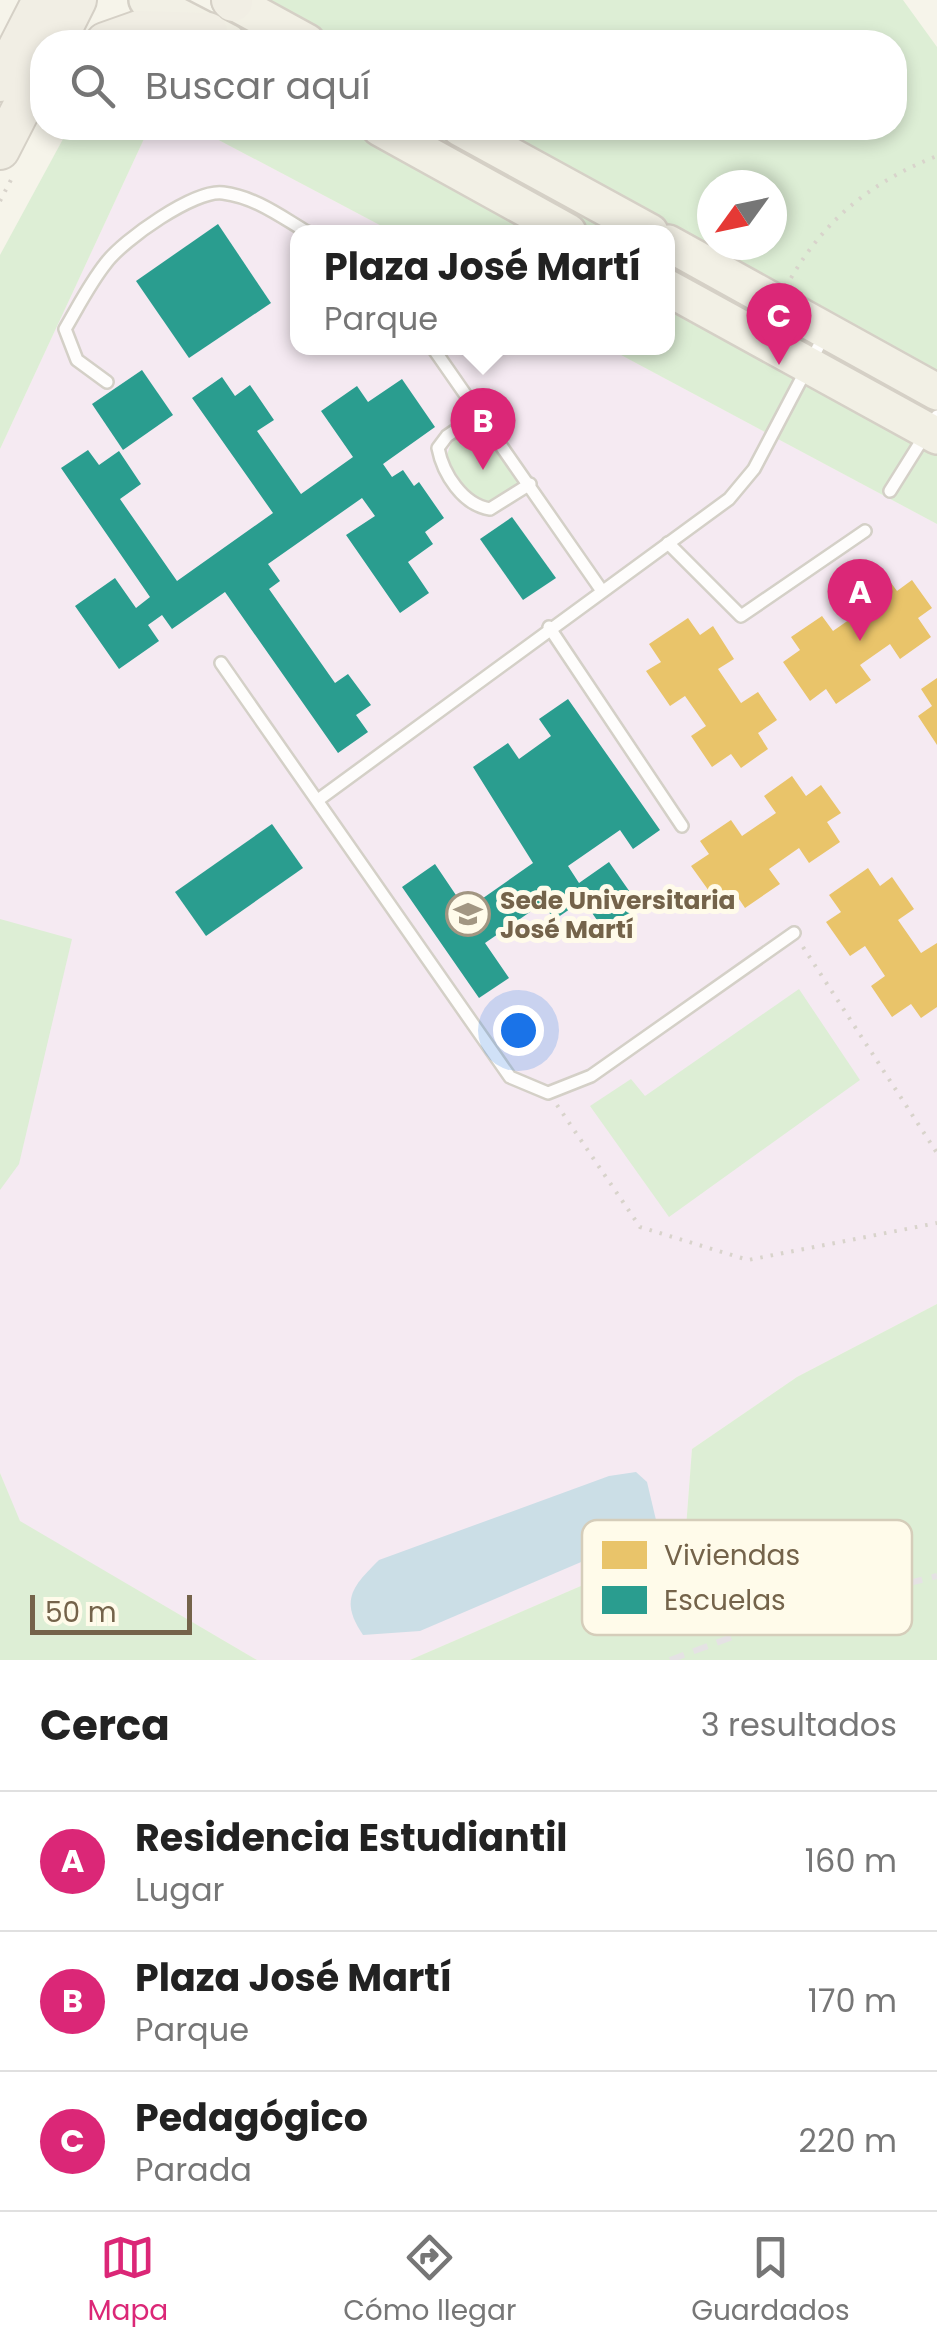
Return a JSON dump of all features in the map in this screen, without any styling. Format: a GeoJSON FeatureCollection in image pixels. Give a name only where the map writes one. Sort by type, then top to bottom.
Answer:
{"type":"FeatureCollection","features":[{"type":"Feature","properties":{"kind":"highway"},"geometry":{"type":"LineString","coordinates":[[37,30],[42,0]]}},
{"type":"Feature","properties":{"kind":"highway"},"geometry":{"type":"LineString","coordinates":[[62,30],[78,0]]}},
{"type":"Feature","properties":{"kind":"highway"},"geometry":{"type":"LineString","coordinates":[[0,150],[29,80]]}},
{"type":"Feature","properties":{"kind":"main road"},"geometry":{"type":"LineString","coordinates":[[147,0],[205,30]]}},
{"type":"Feature","properties":{"kind":"main road"},"geometry":{"type":"LineString","coordinates":[[232,0],[286,30]]}},
{"type":"Feature","properties":{"kind":"main road"},"geometry":{"type":"LineString","coordinates":[[402,140],[555,225]]}},
{"type":"Feature","properties":{"kind":"main road"},"geometry":{"type":"LineString","coordinates":[[482,140],[637,225]]}},
{"type":"Feature","properties":{"kind":"main road"},"geometry":{"type":"LineString","coordinates":[[675,247],[937,392]]}},
{"type":"Feature","properties":{"kind":"main road"},"geometry":{"type":"LineString","coordinates":[[675,292],[809,367],[934,428]]}},
{"type":"Feature","properties":{"kind":"lane"},"geometry":{"type":"LineString","coordinates":[[107,382],[78,360],[65,329],[108,259],[183,204],[218,192],[257,201],[295,225]]}},
{"type":"Feature","properties":{"kind":"lane"},"geometry":{"type":"LineString","coordinates":[[318,800],[729,498],[754,469],[826,330]]}},
{"type":"Feature","properties":{"kind":"lane"},"geometry":{"type":"LineString","coordinates":[[437,355],[602,591]]}},
{"type":"Feature","properties":{"kind":"lane"},"geometry":{"type":"LineString","coordinates":[[480,413],[438,448],[441,462],[465,499],[490,509],[530,484]]}},
{"type":"Feature","properties":{"kind":"lane"},"geometry":{"type":"LineString","coordinates":[[890,491],[934,428]]}},
{"type":"Feature","properties":{"kind":"lane"},"geometry":{"type":"LineString","coordinates":[[668,542],[741,616],[865,532]]}},
{"type":"Feature","properties":{"kind":"lane"},"geometry":{"type":"LineString","coordinates":[[549,627],[682,826]]}},
{"type":"Feature","properties":{"kind":"lane"},"geometry":{"type":"LineString","coordinates":[[221,663],[510,1077],[548,1093],[591,1076],[794,933]]}},
{"type":"Feature","properties":{"kind":"path"},"geometry":{"type":"LineString","coordinates":[[780,305],[814,239],[854,201],[898,171],[937,156]]}},
{"type":"Feature","properties":{"kind":"path"},"geometry":{"type":"LineString","coordinates":[[794,933],[937,1153]]}},
{"type":"Feature","properties":{"kind":"path"},"geometry":{"type":"LineString","coordinates":[[548,1093],[640,1227],[748,1260],[937,1224]]}},
{"type":"Feature","properties":{"kind":"shaded area","name":"Sede Universitaria José Martí"},"geometry":{"type":"Polygon","coordinates":[[[143,140],[219,140],[380,225],[290,225],[290,355],[621,355],[937,524],[937,1304],[797,1377],[692,1449],[687,1520],[582,1520],[582,1586],[410,1660],[257,1660],[19,1521],[0,1473],[0,449],[143,140]]]}},
{"type":"Feature","properties":{"kind":"shaded area"},"geometry":{"type":"Polygon","coordinates":[[[636,1472],[647,1482],[656,1520],[582,1520],[582,1562],[420,1631],[363,1635],[352,1612],[352,1594],[379,1560],[609,1476],[636,1472]]]}},
{"type":"Feature","properties":{"kind":"green space"},"geometry":{"type":"Polygon","coordinates":[[[246,0],[903,0],[937,47],[937,524],[621,355],[675,355],[675,225],[380,225],[219,140],[907,140],[907,30],[232,30],[246,0]]]}},
{"type":"Feature","properties":{"kind":"green space"},"geometry":{"type":"Polygon","coordinates":[[[62,140],[143,140],[0,449],[0,255],[62,140]]]}},
{"type":"Feature","properties":{"kind":"green space"},"geometry":{"type":"Polygon","coordinates":[[[479,422],[521,481],[489,504],[470,495],[446,458],[451,443],[479,422]]]}},
{"type":"Feature","properties":{"kind":"green space"},"geometry":{"type":"Polygon","coordinates":[[[0,919],[72,939],[19,1164],[0,1190],[0,919]]]}},
{"type":"Feature","properties":{"kind":"green space"},"geometry":{"type":"Polygon","coordinates":[[[799,989],[860,1080],[669,1217],[590,1106],[631,1079],[645,1096],[799,989]]]}},
{"type":"Feature","properties":{"kind":"green space"},"geometry":{"type":"Polygon","coordinates":[[[937,1304],[937,1660],[410,1660],[582,1586],[582,1635],[912,1635],[912,1520],[687,1520],[692,1449],[797,1377],[937,1304]]]}},
{"type":"Feature","properties":{"kind":"green space"},"geometry":{"type":"Polygon","coordinates":[[[0,1473],[20,1521],[257,1660],[0,1660],[0,1473]]]}},
{"type":"Feature","properties":{"kind":"building: Viviendas"},"geometry":{"type":"Polygon","coordinates":[[[883,572],[897,591],[912,580],[932,608],[918,618],[931,637],[900,659],[890,644],[860,665],[871,680],[836,704],[826,689],[810,701],[783,662],[800,650],[791,637],[822,616],[833,631],[866,608],[854,591],[883,572]]]}},
{"type":"Feature","properties":{"kind":"building: Viviendas"},"geometry":{"type":"Polygon","coordinates":[[[688,618],[700,635],[713,626],[734,659],[718,669],[741,703],[758,692],[777,720],[758,733],[768,749],[741,768],[731,754],[712,767],[691,736],[706,726],[685,696],[670,706],[646,671],[661,662],[649,644],[688,618]]]}},
{"type":"Feature","properties":{"kind":"building: Viviendas"},"geometry":{"type":"Polygon","coordinates":[[[937,678],[937,745],[918,716],[932,706],[921,689],[937,678]]]}},
{"type":"Feature","properties":{"kind":"building: Viviendas"},"geometry":{"type":"Polygon","coordinates":[[[792,776],[806,796],[821,785],[841,813],[827,822],[840,842],[809,863],[799,848],[769,869],[780,884],[745,908],[735,893],[719,905],[691,866],[709,854],[700,841],[731,820],[742,836],[776,813],[764,796],[792,776]]]}},
{"type":"Feature","properties":{"kind":"building: Viviendas"},"geometry":{"type":"Polygon","coordinates":[[[868,868],[880,886],[892,877],[914,909],[898,920],[921,953],[937,943],[937,1007],[921,1018],[911,1004],[892,1017],[871,986],[885,976],[865,946],[850,956],[826,922],[841,912],[829,895],[868,868]]]}},
{"type":"Feature","properties":{"kind":"building: Escuelas"},"geometry":{"type":"Polygon","coordinates":[[[218,224],[271,303],[189,358],[136,281],[218,224]]]}},
{"type":"Feature","properties":{"kind":"building: Escuelas"},"geometry":{"type":"Polygon","coordinates":[[[142,370],[173,415],[123,450],[92,404],[142,370]]]}},
{"type":"Feature","properties":{"kind":"building: Escuelas"},"geometry":{"type":"Polygon","coordinates":[[[222,377],[235,396],[250,385],[274,420],[257,431],[301,494],[353,457],[321,411],[357,386],[368,402],[402,379],[435,427],[383,464],[392,477],[403,470],[414,486],[419,482],[444,518],[425,532],[433,544],[408,562],[429,593],[400,613],[346,535],[375,516],[362,498],[268,564],[280,581],[269,589],[335,683],[348,674],[371,705],[356,715],[368,732],[338,753],[225,592],[172,629],[162,615],[148,625],[159,641],[119,669],[75,606],[115,578],[136,608],[150,597],[61,468],[88,450],[99,465],[119,451],[141,484],[120,499],[177,581],[273,513],[192,398],[222,377]]]}},
{"type":"Feature","properties":{"kind":"building: Escuelas"},"geometry":{"type":"Polygon","coordinates":[[[512,517],[556,578],[523,600],[480,539],[512,517]]]}},
{"type":"Feature","properties":{"kind":"building: Escuelas"},"geometry":{"type":"Polygon","coordinates":[[[568,699],[660,830],[633,849],[620,830],[568,866],[579,883],[609,862],[641,908],[606,933],[583,900],[554,920],[543,903],[485,943],[509,978],[479,998],[402,887],[435,864],[466,910],[533,863],[473,767],[508,743],[519,759],[551,736],[539,719],[568,699]]]}},
{"type":"Feature","properties":{"kind":"building: Escuelas"},"geometry":{"type":"Polygon","coordinates":[[[272,824],[303,868],[206,936],[175,892],[272,824]]]}},
{"type":"Feature","properties":{"kind":"railway"},"geometry":{"type":"LineString","coordinates":[[912,1582],[937,1576]]}},
{"type":"Feature","properties":{"kind":"railway"},"geometry":{"type":"LineString","coordinates":[[670,1660],[737,1635]]}},
{"type":"Feature","properties":{"kind":"place","name":"Pedagógico"},"geometry":{"type":"Point","coordinates":[779,365]}},
{"type":"Feature","properties":{"kind":"place","name":"Plaza José Martí"},"geometry":{"type":"Point","coordinates":[483,470]}},
{"type":"Feature","properties":{"kind":"place","name":"Residencia Estudiantil"},"geometry":{"type":"Point","coordinates":[860,641]}},
{"type":"Feature","properties":{"kind":"place","name":"Sede Universitaria José Martí"},"geometry":{"type":"Point","coordinates":[468,914]}}]}
